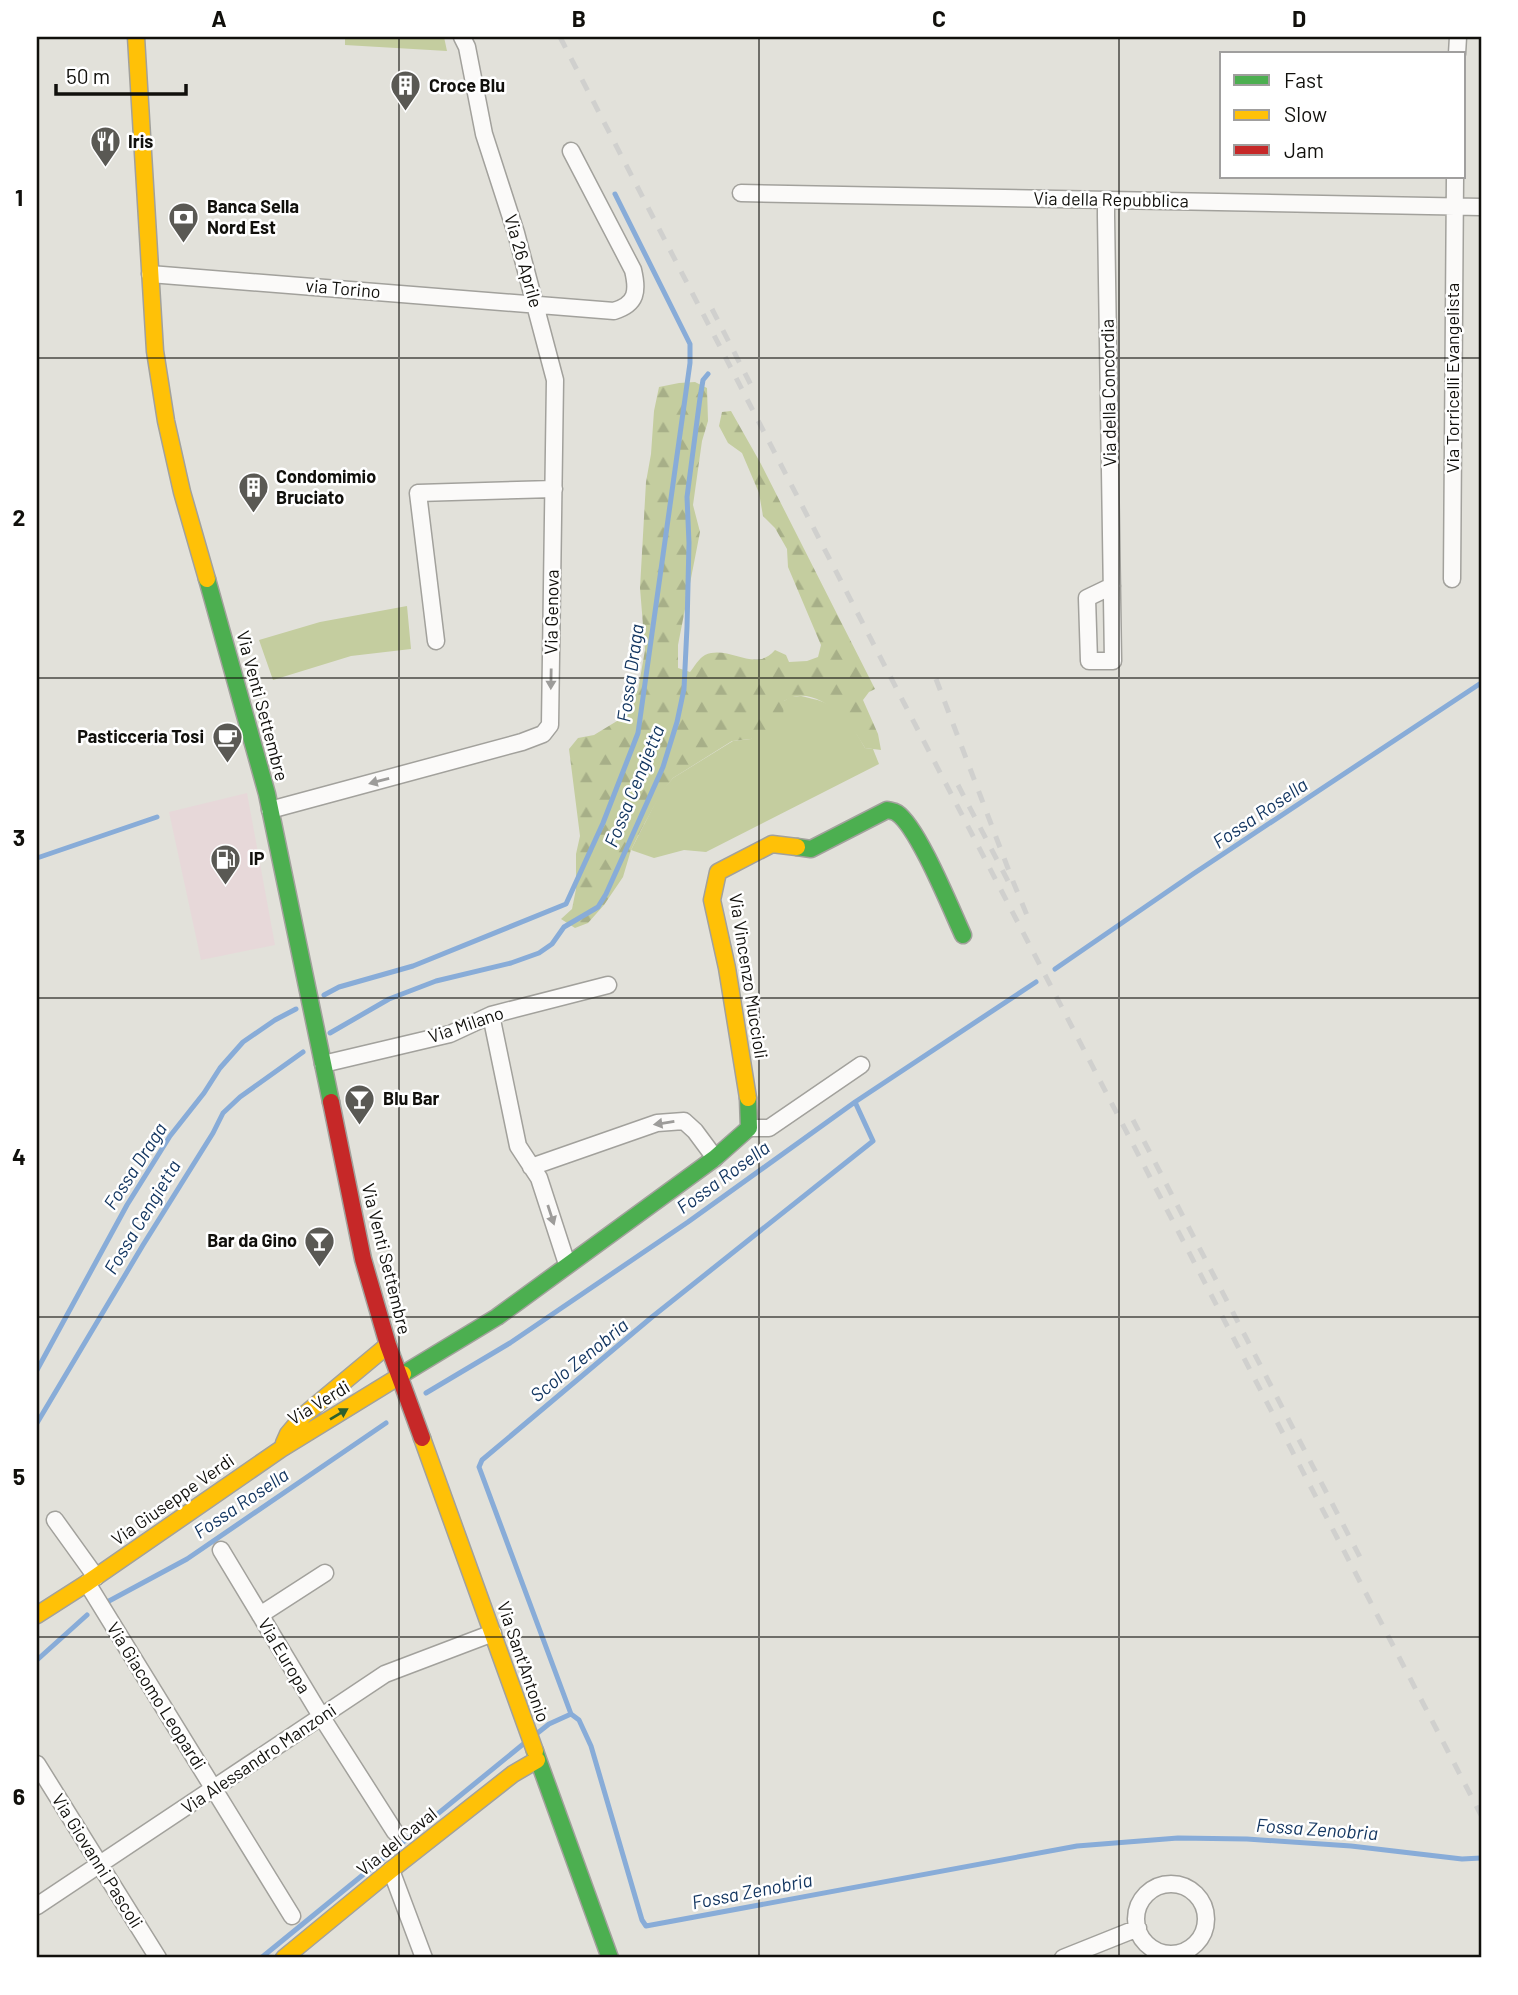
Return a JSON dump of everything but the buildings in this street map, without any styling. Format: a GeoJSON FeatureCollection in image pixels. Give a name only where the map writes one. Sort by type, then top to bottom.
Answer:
{"type":"FeatureCollection","features":[{"type":"Feature","properties":{"kind":"main road","name":"Via Venti Settembre"},"geometry":{"type":"LineString","coordinates":[[136,37],[155,351],[166,421],[182,492],[246,715],[270,810],[363,1259],[400,1378]]}},
{"type":"Feature","properties":{"kind":"main road","name":"Via Vincenzo Muccioli"},"geometry":{"type":"LineString","coordinates":[[749,1128],[748,1100],[727,968],[712,900],[718,872],[772,844],[811,849],[887,810],[897,813],[905,820],[916,836],[963,935]]}},
{"type":"Feature","properties":{"kind":"main road"},"geometry":{"type":"LineString","coordinates":[[400,1378],[497,1317],[715,1158],[749,1128]]}},
{"type":"Feature","properties":{"kind":"main road","name":"Via Verdi"},"geometry":{"type":"LineString","coordinates":[[281,1449],[288,1434],[304,1415],[388,1345]]}},
{"type":"Feature","properties":{"kind":"main road","name":"Via Verdi"},"geometry":{"type":"LineString","coordinates":[[281,1449],[400,1378]]}},
{"type":"Feature","properties":{"kind":"main road","name":"Via Sant'Antonio"},"geometry":{"type":"LineString","coordinates":[[400,1378],[610,1958]]}},
{"type":"Feature","properties":{"kind":"main road","name":"Via Giuseppe Verdi"},"geometry":{"type":"LineString","coordinates":[[37,1615],[281,1449]]}},
{"type":"Feature","properties":{"kind":"main road","name":"Via del Caval"},"geometry":{"type":"LineString","coordinates":[[284,1958],[513,1774],[537,1760]]}},
{"type":"Feature","properties":{"kind":"street","name":"Via 26 Aprile"},"geometry":{"type":"LineString","coordinates":[[462,37],[467,47],[484,134],[516,233],[555,380],[554,489]]}},
{"type":"Feature","properties":{"kind":"street","name":"via Torino"},"geometry":{"type":"LineString","coordinates":[[150,274],[614,311],[623,309],[634,298],[637,285],[633,270],[571,151]]}},
{"type":"Feature","properties":{"kind":"street","name":"Via Torricelli Evangelista"},"geometry":{"type":"LineString","coordinates":[[1452,579],[1455,178]]}},
{"type":"Feature","properties":{"kind":"street","name":"Via della Repubblica"},"geometry":{"type":"LineString","coordinates":[[741,193],[1481,207]]}},
{"type":"Feature","properties":{"kind":"street","name":"Via della Concordia"},"geometry":{"type":"LineString","coordinates":[[1106,200],[1112,586]]}},
{"type":"Feature","properties":{"kind":"street","name":"Via Genova"},"geometry":{"type":"LineString","coordinates":[[270,810],[543,734],[550,725],[551,711],[554,489]]}},
{"type":"Feature","properties":{"kind":"street"},"geometry":{"type":"LineString","coordinates":[[436,641],[418,493],[554,489]]}},
{"type":"Feature","properties":{"kind":"street","name":"Via Milano"},"geometry":{"type":"LineString","coordinates":[[323,1064],[450,1034],[491,1015],[608,985]]}},
{"type":"Feature","properties":{"kind":"street"},"geometry":{"type":"LineString","coordinates":[[491,1015],[517,1146],[539,1178],[567,1264]]}},
{"type":"Feature","properties":{"kind":"street"},"geometry":{"type":"LineString","coordinates":[[749,1128],[769,1128],[861,1065]]}},
{"type":"Feature","properties":{"kind":"street"},"geometry":{"type":"LineString","coordinates":[[531,1167],[657,1123],[670,1121],[684,1121],[715,1158]]}},
{"type":"Feature","properties":{"kind":"street","name":"Via Giacomo Leopardi"},"geometry":{"type":"LineString","coordinates":[[55,1520],[292,1916]]}},
{"type":"Feature","properties":{"kind":"street","name":"Via Europa"},"geometry":{"type":"LineString","coordinates":[[221,1550],[395,1832]]}},
{"type":"Feature","properties":{"kind":"street"},"geometry":{"type":"LineString","coordinates":[[260,1615],[325,1573]]}},
{"type":"Feature","properties":{"kind":"street","name":"Via Alessandro Manzoni"},"geometry":{"type":"LineString","coordinates":[[37,1906],[385,1674],[493,1633]]}},
{"type":"Feature","properties":{"kind":"street","name":"Via Giovanni Pascoli"},"geometry":{"type":"LineString","coordinates":[[37,1765],[158,1958]]}},
{"type":"Feature","properties":{"kind":"street"},"geometry":{"type":"LineString","coordinates":[[391,1870],[424,1958]]}},
{"type":"Feature","properties":{"kind":"street"},"geometry":{"type":"LineString","coordinates":[[1166,1884],[1189,1888],[1198,1896],[1207,1917],[1205,1929],[1194,1953],[1159,1952],[1142,1938],[1138,1928],[1136,1916],[1145,1895],[1166,1884]]}},
{"type":"Feature","properties":{"kind":"street"},"geometry":{"type":"LineString","coordinates":[[1063,1958],[1138,1928]]}},
{"type":"Feature","properties":{"kind":"shaded area"},"geometry":{"type":"Polygon","coordinates":[[[247,793],[275,945],[201,960],[169,812],[247,793]]]}},
{"type":"Feature","properties":{"kind":"green space"},"geometry":{"type":"Polygon","coordinates":[[[345,37],[444,37],[447,51],[345,45],[345,37]]]}},
{"type":"Feature","properties":{"kind":"green space"},"geometry":{"type":"Polygon","coordinates":[[[695,382],[707,388],[708,421],[702,441],[693,505],[700,532],[678,645],[678,668],[690,672],[703,656],[714,653],[759,659],[767,657],[775,650],[786,655],[789,662],[807,661],[818,657],[821,645],[788,567],[787,549],[775,528],[763,516],[759,493],[742,453],[728,443],[719,426],[722,412],[731,411],[761,464],[875,689],[863,700],[878,734],[881,750],[865,748],[842,717],[820,700],[796,696],[784,701],[783,718],[770,731],[751,739],[732,741],[673,778],[641,830],[631,850],[623,877],[588,923],[575,928],[561,919],[572,909],[580,836],[569,749],[578,738],[594,735],[617,721],[638,690],[645,650],[640,588],[646,482],[654,411],[659,387],[695,382]]]}},
{"type":"Feature","properties":{"kind":"green space"},"geometry":{"type":"Polygon","coordinates":[[[407,606],[411,649],[351,656],[273,680],[259,640],[320,622],[407,606]]]}},
{"type":"Feature","properties":{"kind":"green space"},"geometry":{"type":"Polygon","coordinates":[[[801,696],[830,705],[842,715],[865,748],[873,749],[879,764],[706,852],[684,850],[654,858],[631,850],[661,792],[673,778],[733,741],[751,739],[784,701],[790,697],[801,696]]]}},
{"type":"Feature","properties":{"kind":"waterway","name":"Fossa Draga"},"geometry":{"type":"LineString","coordinates":[[324,995],[339,987],[413,966],[566,904],[603,823],[638,733],[690,363],[690,344],[615,194]]}},
{"type":"Feature","properties":{"kind":"waterway","name":"Fossa Cengietta"},"geometry":{"type":"LineString","coordinates":[[330,1033],[389,999],[436,981],[511,963],[539,953],[552,944],[564,927],[598,907],[606,894],[663,767],[684,689],[689,543],[687,497],[703,380],[708,374]]}},
{"type":"Feature","properties":{"kind":"waterway","name":"Fossa Rosella"},"geometry":{"type":"LineString","coordinates":[[1055,969],[1481,683]]}},
{"type":"Feature","properties":{"kind":"waterway"},"geometry":{"type":"LineString","coordinates":[[37,858],[157,817]]}},
{"type":"Feature","properties":{"kind":"waterway","name":"Fossa Rosella"},"geometry":{"type":"LineString","coordinates":[[426,1393],[510,1343],[688,1222],[855,1102],[1036,982]]}},
{"type":"Feature","properties":{"kind":"waterway","name":"Fossa Draga"},"geometry":{"type":"LineString","coordinates":[[37,1370],[127,1205],[170,1136],[220,1068],[243,1042],[296,1009]]}},
{"type":"Feature","properties":{"kind":"waterway","name":"Fossa Cengietta"},"geometry":{"type":"LineString","coordinates":[[37,1423],[223,1113],[240,1097],[303,1052]]}},
{"type":"Feature","properties":{"kind":"waterway","name":"Scolo Zenobria"},"geometry":{"type":"LineString","coordinates":[[571,1714],[479,1467],[482,1460],[652,1317],[873,1141],[855,1102]]}},
{"type":"Feature","properties":{"kind":"waterway","name":"Fossa Rosella"},"geometry":{"type":"LineString","coordinates":[[109,1601],[187,1559],[386,1423]]}},
{"type":"Feature","properties":{"kind":"waterway","name":"Fossa Rosella"},"geometry":{"type":"LineString","coordinates":[[37,1660],[87,1615]]}},
{"type":"Feature","properties":{"kind":"waterway","name":"Fossa Zenobria"},"geometry":{"type":"LineString","coordinates":[[535,1735],[549,1724],[571,1714],[579,1720],[591,1746],[646,1926],[1077,1846],[1178,1838],[1247,1839],[1351,1846],[1462,1859],[1481,1858]]}},
{"type":"Feature","properties":{"kind":"waterway","name":"Fossa Zenobria"},"geometry":{"type":"LineString","coordinates":[[261,1958],[527,1741]]}},
{"type":"Feature","properties":{"kind":"railway"},"geometry":{"type":"LineString","coordinates":[[560,37],[1481,1815]]}},
{"type":"Feature","properties":{"kind":"railway"},"geometry":{"type":"LineString","coordinates":[[712,309],[752,387]]}},
{"type":"Feature","properties":{"kind":"railway"},"geometry":{"type":"LineString","coordinates":[[936,679],[1031,925]]}},
{"type":"Feature","properties":{"kind":"railway"},"geometry":{"type":"LineString","coordinates":[[958,785],[1008,881]]}},
{"type":"Feature","properties":{"kind":"railway"},"geometry":{"type":"LineString","coordinates":[[1133,1120],[1362,1561]]}},
{"type":"Feature","properties":{"kind":"traffic: fast"},"geometry":{"type":"LineString","coordinates":[[207,579],[267,794],[331,1102]]}},
{"type":"Feature","properties":{"kind":"traffic: fast"},"geometry":{"type":"LineString","coordinates":[[797,847],[811,849],[887,810],[896,812],[924,851],[963,935]]}},
{"type":"Feature","properties":{"kind":"traffic: fast"},"geometry":{"type":"LineString","coordinates":[[403,1374],[497,1317],[715,1158],[749,1128],[748,1098]]}},
{"type":"Feature","properties":{"kind":"traffic: fast"},"geometry":{"type":"LineString","coordinates":[[535,1751],[610,1958]]}},
{"type":"Feature","properties":{"kind":"traffic: slow"},"geometry":{"type":"LineString","coordinates":[[136,37],[155,351],[166,421],[182,492],[207,579]]}},
{"type":"Feature","properties":{"kind":"traffic: slow"},"geometry":{"type":"LineString","coordinates":[[748,1098],[727,968],[712,900],[718,872],[772,844],[797,847]]}},
{"type":"Feature","properties":{"kind":"traffic: slow"},"geometry":{"type":"LineString","coordinates":[[284,1443],[304,1415],[388,1345]]}},
{"type":"Feature","properties":{"kind":"traffic: slow"},"geometry":{"type":"LineString","coordinates":[[37,1615],[281,1449],[403,1374]]}},
{"type":"Feature","properties":{"kind":"traffic: slow"},"geometry":{"type":"LineString","coordinates":[[422,1438],[535,1751]]}},
{"type":"Feature","properties":{"kind":"traffic: slow"},"geometry":{"type":"LineString","coordinates":[[284,1958],[513,1774],[537,1760]]}},
{"type":"Feature","properties":{"kind":"traffic: jam"},"geometry":{"type":"LineString","coordinates":[[331,1102],[363,1259],[388,1345],[422,1438]]}},
{"type":"Feature","properties":{"kind":"place","name":"Croce Blu"},"geometry":{"type":"Point","coordinates":[406,113]}},
{"type":"Feature","properties":{"kind":"place","name":"Iris"},"geometry":{"type":"Point","coordinates":[105,169]}},
{"type":"Feature","properties":{"kind":"place","name":"Banca Sella Nord Est"},"geometry":{"type":"Point","coordinates":[184,244]}},
{"type":"Feature","properties":{"kind":"place","name":"Condomimio Bruciato"},"geometry":{"type":"Point","coordinates":[253,514]}},
{"type":"Feature","properties":{"kind":"place","name":"Pasticceria Tosi"},"geometry":{"type":"Point","coordinates":[227,764]}},
{"type":"Feature","properties":{"kind":"place","name":"IP"},"geometry":{"type":"Point","coordinates":[226,886]}},
{"type":"Feature","properties":{"kind":"place","name":"Blu Bar"},"geometry":{"type":"Point","coordinates":[360,1126]}},
{"type":"Feature","properties":{"kind":"place","name":"Bar da Gino"},"geometry":{"type":"Point","coordinates":[320,1268]}}]}
